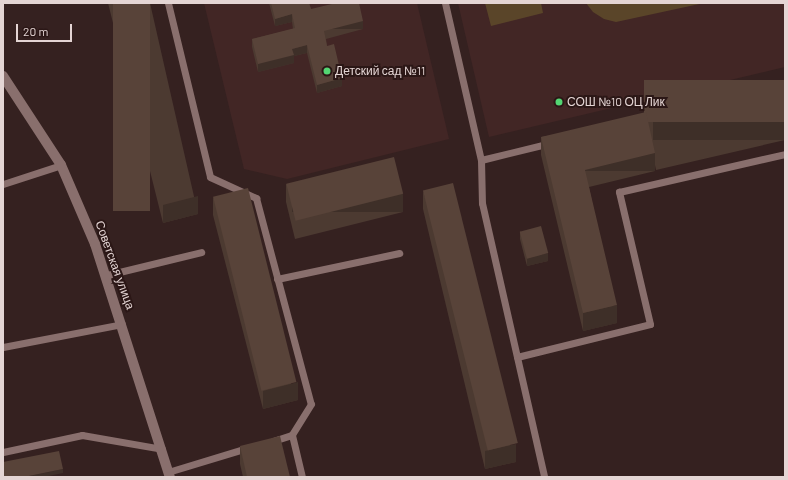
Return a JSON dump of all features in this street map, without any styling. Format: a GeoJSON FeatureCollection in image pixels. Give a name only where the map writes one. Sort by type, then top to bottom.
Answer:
{"type":"FeatureCollection","features":[{"type":"Feature","properties":{"kind":"street","name":"Советская улица"},"geometry":{"type":"LineString","coordinates":[[3,76],[61,165],[107,275],[169,474]]}},
{"type":"Feature","properties":{"kind":"lane"},"geometry":{"type":"LineString","coordinates":[[168,3],[210,177],[256,198],[311,404],[292,435],[169,474]]}},
{"type":"Feature","properties":{"kind":"lane"},"geometry":{"type":"LineString","coordinates":[[445,3],[481,160],[482,203],[544,477]]}},
{"type":"Feature","properties":{"kind":"lane"},"geometry":{"type":"LineString","coordinates":[[481,160],[558,141]]}},
{"type":"Feature","properties":{"kind":"lane"},"geometry":{"type":"LineString","coordinates":[[517,357],[650,324],[619,192],[785,154]]}},
{"type":"Feature","properties":{"kind":"lane"},"geometry":{"type":"LineString","coordinates":[[3,184],[61,165]]}},
{"type":"Feature","properties":{"kind":"lane"},"geometry":{"type":"LineString","coordinates":[[107,275],[201,252]]}},
{"type":"Feature","properties":{"kind":"lane"},"geometry":{"type":"LineString","coordinates":[[277,279],[399,253]]}},
{"type":"Feature","properties":{"kind":"lane"},"geometry":{"type":"LineString","coordinates":[[3,347],[122,324]]}},
{"type":"Feature","properties":{"kind":"lane"},"geometry":{"type":"LineString","coordinates":[[3,452],[82,435],[162,449]]}},
{"type":"Feature","properties":{"kind":"lane"},"geometry":{"type":"LineString","coordinates":[[292,435],[302,477]]}},
{"type":"Feature","properties":{"kind":"shaded area","name":"Детский сад №11"},"geometry":{"type":"Polygon","coordinates":[[[204,3],[417,3],[449,139],[287,179],[244,169],[204,3]]]}},
{"type":"Feature","properties":{"kind":"shaded area","name":"СОШ №10 ОЦ Лик"},"geometry":{"type":"Polygon","coordinates":[[[458,3],[785,3],[785,67],[489,137],[458,3]]]}},
{"type":"Feature","properties":{"kind":"shaded area"},"geometry":{"type":"Polygon","coordinates":[[[485,3],[541,3],[543,13],[491,26],[485,3]]]}},
{"type":"Feature","properties":{"kind":"shaded area"},"geometry":{"type":"Polygon","coordinates":[[[586,3],[704,3],[616,22],[604,19],[593,12],[586,3]]]}},
{"type":"Feature","properties":{"kind":"building"},"geometry":{"type":"Polygon","coordinates":[[[113,3],[150,3],[150,211],[113,211],[113,3]]]}},
{"type":"Feature","properties":{"kind":"building"},"geometry":{"type":"Polygon","coordinates":[[[271,3],[309,3],[311,9],[336,3],[359,3],[363,21],[324,31],[327,46],[334,44],[342,78],[317,85],[307,45],[292,49],[294,55],[258,64],[252,39],[295,28],[292,14],[275,19],[271,3]]]}},
{"type":"Feature","properties":{"kind":"building"},"geometry":{"type":"Polygon","coordinates":[[[644,80],[785,80],[785,122],[644,122],[644,80]]]}},
{"type":"Feature","properties":{"kind":"building"},"geometry":{"type":"Polygon","coordinates":[[[646,112],[655,153],[585,170],[617,305],[583,313],[541,137],[646,112]]]}},
{"type":"Feature","properties":{"kind":"building"},"geometry":{"type":"Polygon","coordinates":[[[394,157],[403,194],[295,221],[286,184],[394,157]]]}},
{"type":"Feature","properties":{"kind":"building"},"geometry":{"type":"Polygon","coordinates":[[[453,183],[518,443],[488,451],[423,190],[453,183]]]}},
{"type":"Feature","properties":{"kind":"building"},"geometry":{"type":"Polygon","coordinates":[[[248,188],[296,382],[261,391],[213,197],[248,188]]]}},
{"type":"Feature","properties":{"kind":"building"},"geometry":{"type":"Polygon","coordinates":[[[541,226],[548,253],[527,259],[520,232],[541,226]]]}},
{"type":"Feature","properties":{"kind":"building"},"geometry":{"type":"Polygon","coordinates":[[[280,436],[290,477],[247,477],[240,446],[280,436]]]}},
{"type":"Feature","properties":{"kind":"building"},"geometry":{"type":"Polygon","coordinates":[[[59,451],[63,469],[24,477],[3,477],[3,462],[59,451]]]}},
{"type":"Feature","properties":{"kind":"place","name":"Детский сад №11"},"geometry":{"type":"Point","coordinates":[327,71]}},
{"type":"Feature","properties":{"kind":"place","name":"СОШ №10 ОЦ Лик"},"geometry":{"type":"Point","coordinates":[559,102]}}]}
